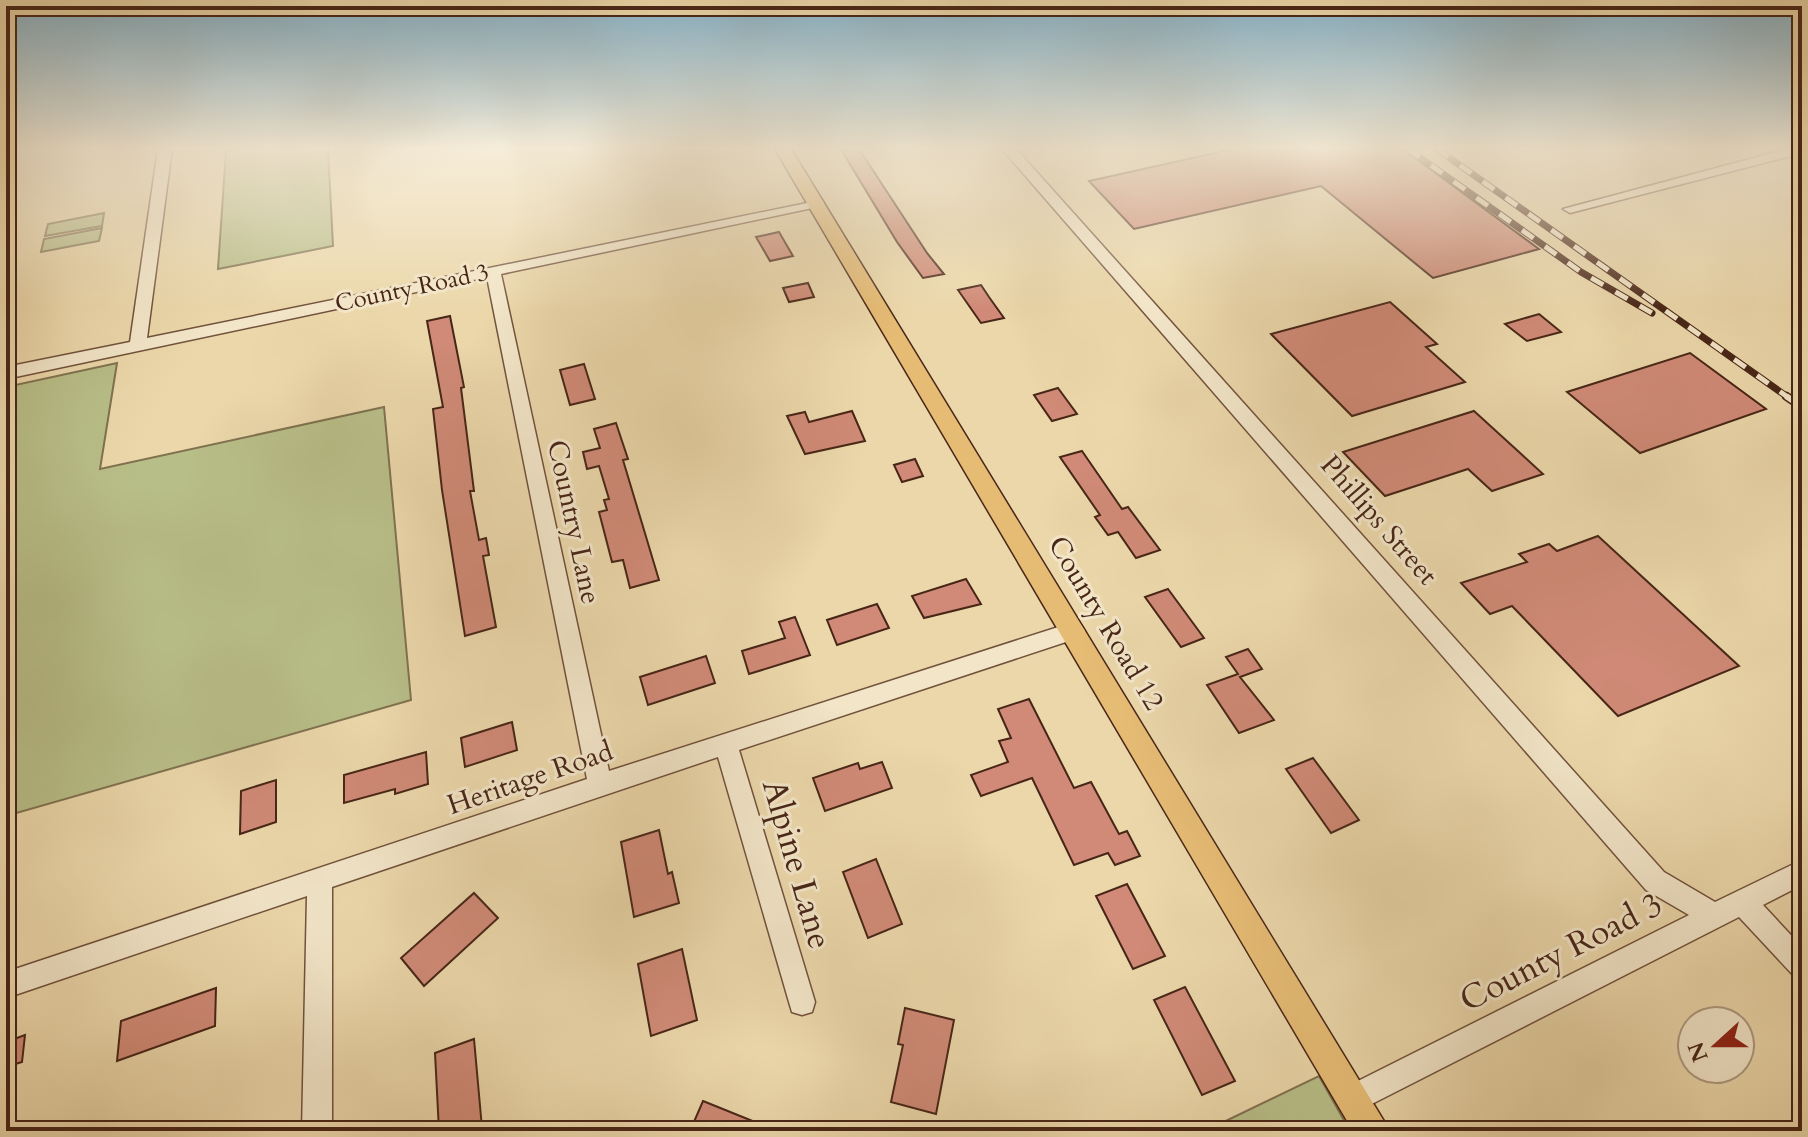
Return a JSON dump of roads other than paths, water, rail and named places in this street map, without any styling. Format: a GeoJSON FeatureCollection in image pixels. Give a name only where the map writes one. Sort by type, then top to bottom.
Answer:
{"type":"FeatureCollection","features":[{"type":"Feature","properties":{"kind":"main road","name":"County Road 12"},"geometry":{"type":"LineString","coordinates":[[817,203],[1373,1131]]}},
{"type":"Feature","properties":{"kind":"street"},"geometry":{"type":"LineString","coordinates":[[138,345],[158,202]]}},
{"type":"Feature","properties":{"kind":"street","name":"Phillips Street"},"geometry":{"type":"LineString","coordinates":[[1056,202],[1655,881],[1714,916]]}},
{"type":"Feature","properties":{"kind":"street"},"geometry":{"type":"LineString","coordinates":[[1570,209],[1597,202]]}},
{"type":"Feature","properties":{"kind":"street","name":"County Road 3"},"geometry":{"type":"LineString","coordinates":[[6,373],[817,203]]}},
{"type":"Feature","properties":{"kind":"street","name":"Country Lane"},"geometry":{"type":"LineString","coordinates":[[493,270],[600,785]]}},
{"type":"Feature","properties":{"kind":"street","name":"Heritage Road"},"geometry":{"type":"LineString","coordinates":[[6,985],[600,785],[1074,631]]}},
{"type":"Feature","properties":{"kind":"street","name":"Alpine Lane"},"geometry":{"type":"LineString","coordinates":[[726,745],[802,1002]]}},
{"type":"Feature","properties":{"kind":"street","name":"County Road 3"},"geometry":{"type":"LineString","coordinates":[[1354,1098],[1802,872]]}},
{"type":"Feature","properties":{"kind":"street"},"geometry":{"type":"LineString","coordinates":[[317,1131],[320,880]]}},
{"type":"Feature","properties":{"kind":"street"},"geometry":{"type":"LineString","coordinates":[[1742,901],[1802,966]]}},
{"type":"Feature","properties":{"kind":"railway"},"geometry":{"type":"LineString","coordinates":[[1483,202],[1581,272],[1652,313]]}},
{"type":"Feature","properties":{"kind":"railway"},"geometry":{"type":"LineString","coordinates":[[1512,202],[1789,398]]}},
{"type":"Feature","properties":{"kind":"railway"},"geometry":{"type":"LineString","coordinates":[[1786,396],[1802,407]]}}]}
